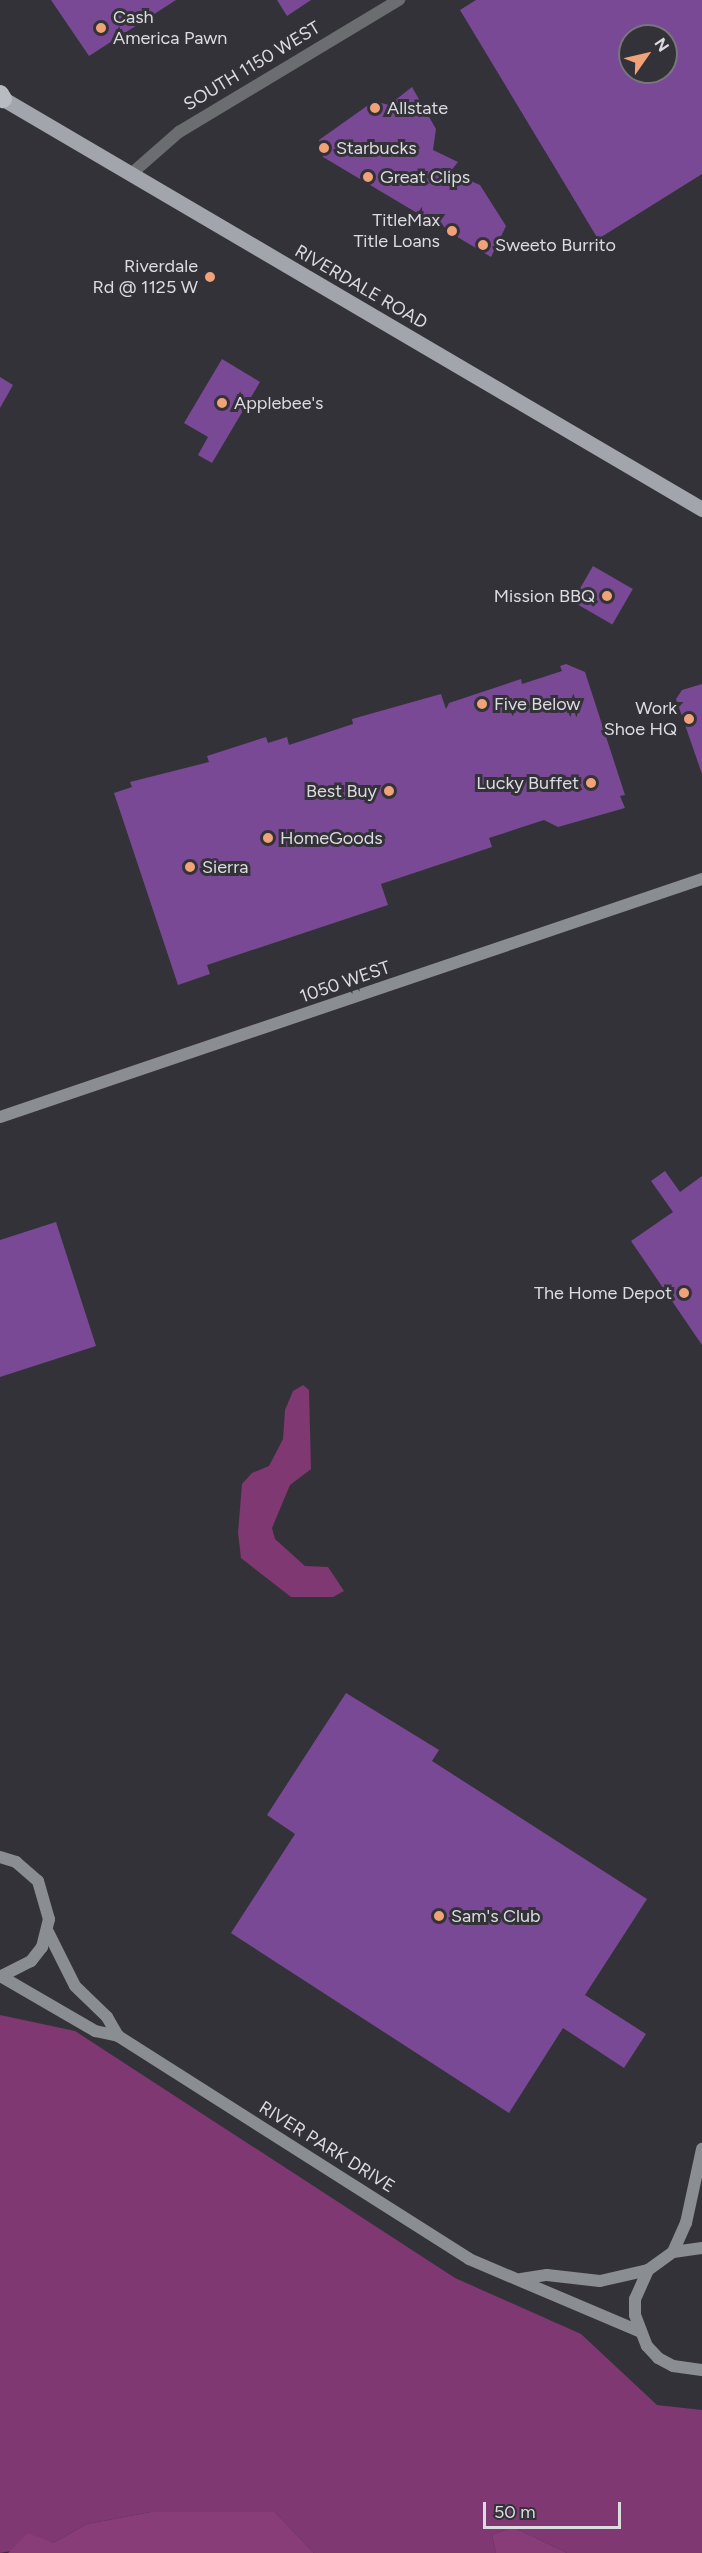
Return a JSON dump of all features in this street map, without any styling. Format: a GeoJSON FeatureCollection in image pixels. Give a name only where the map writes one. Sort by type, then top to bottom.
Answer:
{"type":"FeatureCollection","features":[{"type":"Feature","properties":{"kind":"main road","name":"RIVERDALE ROAD"},"geometry":{"type":"LineString","coordinates":[[1,97],[702,509]]}},
{"type":"Feature","properties":{"kind":"street","name":"SOUTH 1150 WEST"},"geometry":{"type":"LineString","coordinates":[[131,174],[179,132],[399,0]]}},
{"type":"Feature","properties":{"kind":"street","name":"1050 WEST"},"geometry":{"type":"LineString","coordinates":[[0,1117],[702,879]]}},
{"type":"Feature","properties":{"kind":"street"},"geometry":{"type":"LineString","coordinates":[[0,1857],[16,1862],[38,1881],[48,1907],[48,1932],[31,1960],[1,1977]]}},
{"type":"Feature","properties":{"kind":"street","name":"RIVER PARK DRIVE"},"geometry":{"type":"LineString","coordinates":[[48,1932],[75,1986],[107,2017],[118,2036]]}},
{"type":"Feature","properties":{"kind":"street","name":"RIVER PARK DRIVE"},"geometry":{"type":"LineString","coordinates":[[1,1977],[95,2031],[118,2036],[470,2259],[639,2331]]}},
{"type":"Feature","properties":{"kind":"street"},"geometry":{"type":"LineString","coordinates":[[673,2252],[686,2223],[702,2149]]}},
{"type":"Feature","properties":{"kind":"street"},"geometry":{"type":"LineString","coordinates":[[702,2248],[673,2252],[648,2270],[635,2300],[639,2331],[658,2358],[673,2366],[702,2370]]}},
{"type":"Feature","properties":{"kind":"street","name":"RIVER PARK DRIVE"},"geometry":{"type":"LineString","coordinates":[[521,2279],[547,2275],[600,2281],[648,2270]]}},
{"type":"Feature","properties":{"kind":"shaded area"},"geometry":{"type":"Polygon","coordinates":[[[303,1385],[309,1390],[311,1469],[290,1485],[272,1528],[275,1539],[305,1566],[328,1567],[344,1591],[333,1597],[291,1597],[241,1558],[238,1533],[242,1484],[252,1473],[269,1466],[283,1439],[285,1410],[293,1391],[303,1385]]]}},
{"type":"Feature","properties":{"kind":"shaded area"},"geometry":{"type":"Polygon","coordinates":[[[0,2015],[75,2031],[455,2278],[581,2334],[657,2405],[702,2410],[702,2553],[567,2553],[513,2527],[492,2535],[496,2553],[314,2553],[275,2512],[151,2512],[87,2524],[53,2543],[0,2553],[0,2015]]]}},
{"type":"Feature","properties":{"kind":"shaded area"},"geometry":{"type":"Polygon","coordinates":[[[151,2512],[275,2512],[314,2553],[8,2553],[28,2533],[53,2543],[87,2524],[151,2512]]]}},
{"type":"Feature","properties":{"kind":"shaded area"},"geometry":{"type":"Polygon","coordinates":[[[513,2527],[567,2553],[496,2553],[492,2535],[513,2527]]]}},
{"type":"Feature","properties":{"kind":"building","name":"Cash America Pawn"},"geometry":{"type":"Polygon","coordinates":[[[51,0],[176,0],[89,56],[51,0]]]}},
{"type":"Feature","properties":{"kind":"building"},"geometry":{"type":"Polygon","coordinates":[[[277,0],[311,0],[287,16],[277,0]]]}},
{"type":"Feature","properties":{"kind":"building"},"geometry":{"type":"Polygon","coordinates":[[[476,0],[702,0],[702,174],[598,239],[460,10],[476,0]]]}},
{"type":"Feature","properties":{"kind":"building"},"geometry":{"type":"Polygon","coordinates":[[[412,87],[436,129],[433,150],[458,162],[450,172],[480,185],[506,226],[491,257],[323,157],[319,140],[374,101],[389,105],[412,87]]]}},
{"type":"Feature","properties":{"kind":"building","name":"Applebee's"},"geometry":{"type":"Polygon","coordinates":[[[222,359],[260,382],[212,463],[198,455],[208,437],[184,423],[222,359]]]}},
{"type":"Feature","properties":{"kind":"building"},"geometry":{"type":"Polygon","coordinates":[[[0,377],[13,385],[0,408],[0,377]]]}},
{"type":"Feature","properties":{"kind":"building"},"geometry":{"type":"Polygon","coordinates":[[[593,566],[633,589],[612,625],[572,602],[593,566]]]}},
{"type":"Feature","properties":{"kind":"building"},"geometry":{"type":"Polygon","coordinates":[[[566,664],[585,672],[625,795],[620,796],[625,808],[558,827],[544,820],[489,838],[492,847],[381,884],[388,905],[207,965],[210,974],[178,985],[114,793],[132,787],[130,782],[209,762],[207,756],[266,737],[268,743],[287,737],[289,745],[353,724],[352,719],[441,694],[446,709],[449,703],[521,679],[522,684],[562,671],[560,666],[566,664]]]}},
{"type":"Feature","properties":{"kind":"building"},"geometry":{"type":"Polygon","coordinates":[[[702,684],[702,774],[676,699],[682,690],[702,684]]]}},
{"type":"Feature","properties":{"kind":"building","name":"The Home Depot"},"geometry":{"type":"Polygon","coordinates":[[[665,1171],[680,1192],[702,1176],[702,1345],[631,1241],[673,1212],[651,1181],[665,1171]]]}},
{"type":"Feature","properties":{"kind":"building"},"geometry":{"type":"Polygon","coordinates":[[[56,1222],[96,1346],[0,1377],[0,1240],[56,1222]]]}},
{"type":"Feature","properties":{"kind":"building","name":"Sam's Club"},"geometry":{"type":"Polygon","coordinates":[[[346,1693],[439,1750],[432,1761],[647,1899],[585,1995],[646,2034],[624,2068],[563,2028],[509,2113],[231,1933],[295,1834],[267,1815],[346,1693]]]}},
{"type":"Feature","properties":{"kind":"place","name":"Cash America Pawn"},"geometry":{"type":"Point","coordinates":[101,28]}},
{"type":"Feature","properties":{"kind":"place","name":"Allstate"},"geometry":{"type":"Point","coordinates":[375,108]}},
{"type":"Feature","properties":{"kind":"place","name":"Starbucks"},"geometry":{"type":"Point","coordinates":[324,148]}},
{"type":"Feature","properties":{"kind":"place","name":"Great Clips"},"geometry":{"type":"Point","coordinates":[368,177]}},
{"type":"Feature","properties":{"kind":"place","name":"TitleMax Title Loans"},"geometry":{"type":"Point","coordinates":[452,231]}},
{"type":"Feature","properties":{"kind":"place","name":"Sweeto Burrito"},"geometry":{"type":"Point","coordinates":[483,245]}},
{"type":"Feature","properties":{"kind":"place","name":"Riverdale Rd @ 1125 W"},"geometry":{"type":"Point","coordinates":[210,277]}},
{"type":"Feature","properties":{"kind":"place","name":"Applebee's"},"geometry":{"type":"Point","coordinates":[222,403]}},
{"type":"Feature","properties":{"kind":"place","name":"Mission BBQ"},"geometry":{"type":"Point","coordinates":[607,596]}},
{"type":"Feature","properties":{"kind":"place","name":"Five Below"},"geometry":{"type":"Point","coordinates":[482,704]}},
{"type":"Feature","properties":{"kind":"place","name":"Work Shoe HQ"},"geometry":{"type":"Point","coordinates":[689,719]}},
{"type":"Feature","properties":{"kind":"place","name":"Lucky Buffet"},"geometry":{"type":"Point","coordinates":[591,783]}},
{"type":"Feature","properties":{"kind":"place","name":"Best Buy"},"geometry":{"type":"Point","coordinates":[389,791]}},
{"type":"Feature","properties":{"kind":"place","name":"HomeGoods"},"geometry":{"type":"Point","coordinates":[268,838]}},
{"type":"Feature","properties":{"kind":"place","name":"Sierra"},"geometry":{"type":"Point","coordinates":[190,867]}},
{"type":"Feature","properties":{"kind":"place","name":"The Home Depot"},"geometry":{"type":"Point","coordinates":[684,1293]}},
{"type":"Feature","properties":{"kind":"place","name":"Sam's Club"},"geometry":{"type":"Point","coordinates":[439,1916]}}]}
